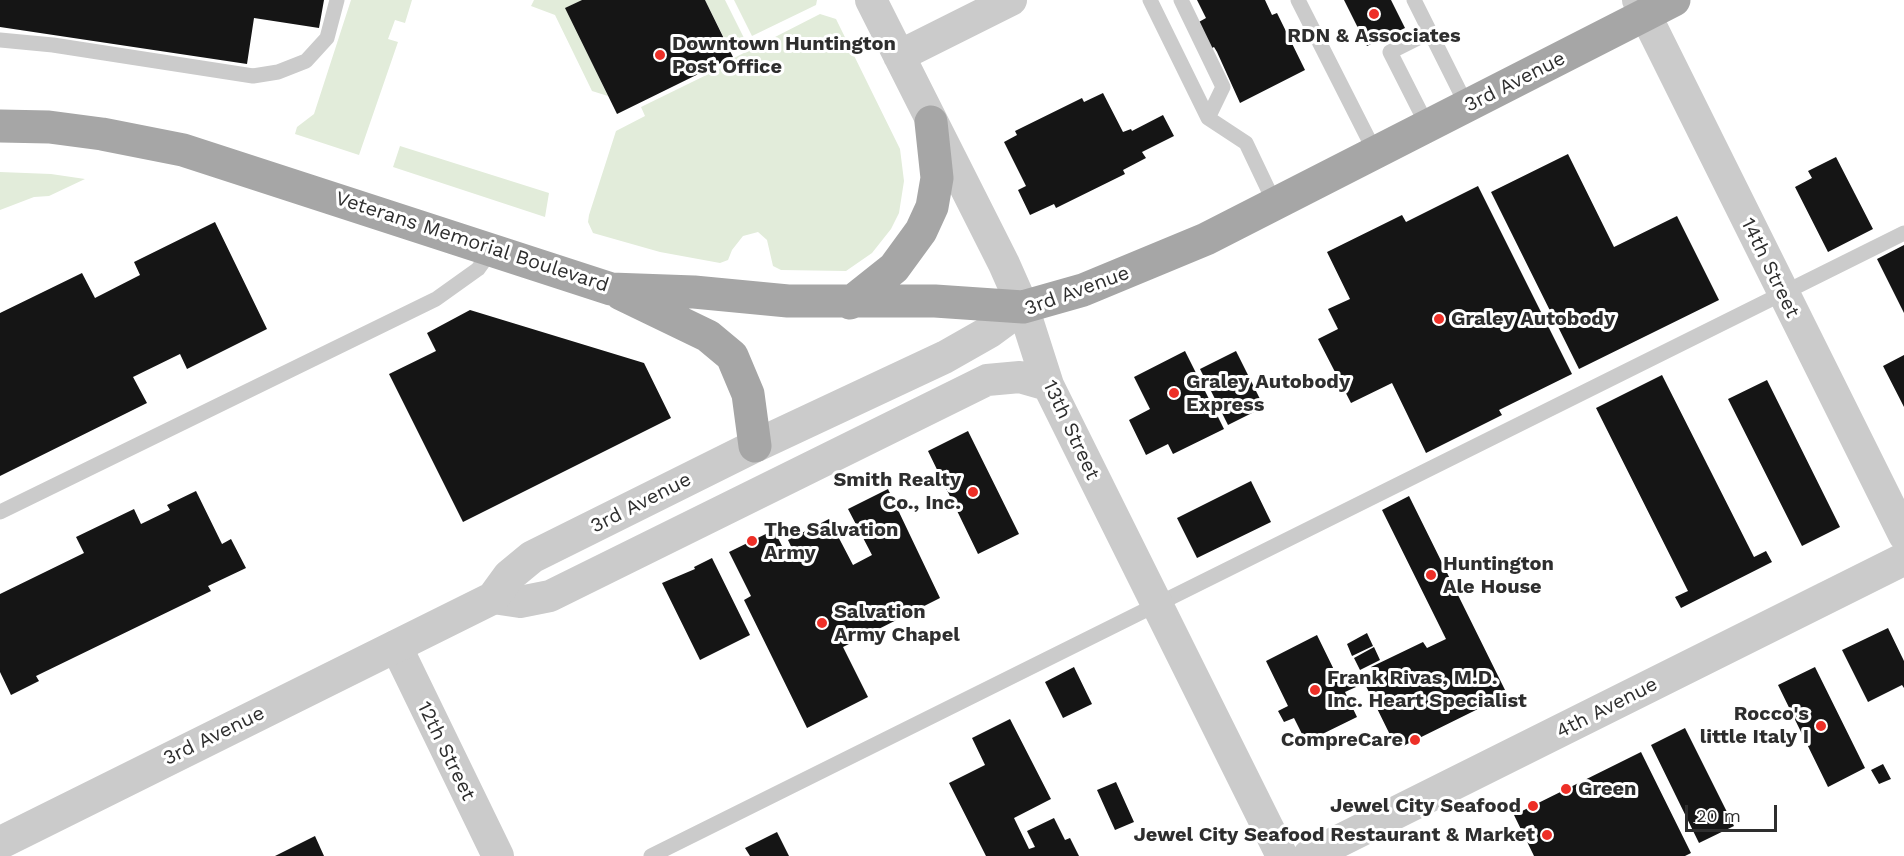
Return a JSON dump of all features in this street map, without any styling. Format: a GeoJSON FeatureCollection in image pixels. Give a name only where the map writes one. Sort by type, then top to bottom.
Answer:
{"type":"FeatureCollection","features":[{"type":"Feature","properties":{"kind":"main road","name":"3rd Avenue"},"geometry":{"type":"LineString","coordinates":[[1023,308],[1083,290],[1143,267],[1428,127],[1641,7],[1674,0]]}},
{"type":"Feature","properties":{"kind":"main road"},"geometry":{"type":"LineString","coordinates":[[850,303],[894,268],[921,231],[932,207],[937,178],[931,122]]}},
{"type":"Feature","properties":{"kind":"main road","name":"Veterans Memorial Boulevard"},"geometry":{"type":"LineString","coordinates":[[0,126],[49,127],[102,134],[183,150],[611,289],[694,292],[788,301],[850,303],[935,301],[1023,308]]}},
{"type":"Feature","properties":{"kind":"main road"},"geometry":{"type":"LineString","coordinates":[[611,289],[708,336],[732,356],[748,394],[755,446]]}},
{"type":"Feature","properties":{"kind":"street","name":"13th Street"},"geometry":{"type":"LineString","coordinates":[[871,0],[931,122],[996,245],[1023,308],[1048,385],[1282,856]]}},
{"type":"Feature","properties":{"kind":"street"},"geometry":{"type":"LineString","coordinates":[[898,56],[1011,0]]}},
{"type":"Feature","properties":{"kind":"street","name":"14th Street"},"geometry":{"type":"LineString","coordinates":[[1641,7],[1904,535]]}},
{"type":"Feature","properties":{"kind":"street","name":"3rd Avenue"},"geometry":{"type":"LineString","coordinates":[[0,843],[493,598],[509,576],[532,557],[755,446],[945,357],[989,332],[1023,308]]}},
{"type":"Feature","properties":{"kind":"street"},"geometry":{"type":"LineString","coordinates":[[493,598],[520,602],[550,596],[987,380],[1020,377],[1048,385]]}},
{"type":"Feature","properties":{"kind":"street","name":"4th Avenue"},"geometry":{"type":"LineString","coordinates":[[1309,856],[1904,559]]}},
{"type":"Feature","properties":{"kind":"street","name":"12th Street"},"geometry":{"type":"LineString","coordinates":[[396,646],[498,856]]}},
{"type":"Feature","properties":{"kind":"lane"},"geometry":{"type":"LineString","coordinates":[[0,40],[52,45],[253,76],[278,72],[306,61],[327,38],[337,0]]}},
{"type":"Feature","properties":{"kind":"lane"},"geometry":{"type":"LineString","coordinates":[[1150,0],[1208,118],[1246,143],[1275,204]]}},
{"type":"Feature","properties":{"kind":"lane"},"geometry":{"type":"LineString","coordinates":[[1181,0],[1223,87],[1208,118]]}},
{"type":"Feature","properties":{"kind":"lane"},"geometry":{"type":"LineString","coordinates":[[1298,0],[1376,154]]}},
{"type":"Feature","properties":{"kind":"lane"},"geometry":{"type":"LineString","coordinates":[[1414,0],[1467,106]]}},
{"type":"Feature","properties":{"kind":"lane"},"geometry":{"type":"LineString","coordinates":[[1428,127],[1390,52],[1430,32]]}},
{"type":"Feature","properties":{"kind":"lane"},"geometry":{"type":"LineString","coordinates":[[651,856],[1904,233]]}},
{"type":"Feature","properties":{"kind":"lane"},"geometry":{"type":"LineString","coordinates":[[0,512],[436,299],[478,269],[491,251]]}},
{"type":"Feature","properties":{"kind":"green space"},"geometry":{"type":"Polygon","coordinates":[[[351,0],[412,0],[405,23],[395,20],[388,39],[398,42],[359,155],[295,134],[297,127],[314,114],[351,0]]]}},
{"type":"Feature","properties":{"kind":"green space"},"geometry":{"type":"Polygon","coordinates":[[[534,0],[582,0],[566,8],[608,96],[592,91],[555,15],[531,6],[534,0]]]}},
{"type":"Feature","properties":{"kind":"green space"},"geometry":{"type":"Polygon","coordinates":[[[705,0],[725,0],[745,40],[729,48],[705,0]]]}},
{"type":"Feature","properties":{"kind":"green space"},"geometry":{"type":"Polygon","coordinates":[[[734,0],[817,0],[816,5],[752,36],[734,0]]]}},
{"type":"Feature","properties":{"kind":"green space"},"geometry":{"type":"Polygon","coordinates":[[[820,14],[836,19],[900,149],[904,181],[899,213],[891,229],[872,253],[846,271],[781,270],[773,266],[767,240],[758,232],[743,236],[732,250],[728,260],[720,263],[660,252],[593,233],[588,222],[589,215],[616,131],[645,116],[641,107],[735,61],[734,58],[820,14]]]}},
{"type":"Feature","properties":{"kind":"green space"},"geometry":{"type":"Polygon","coordinates":[[[400,146],[549,193],[545,217],[393,167],[400,146]]]}},
{"type":"Feature","properties":{"kind":"green space"},"geometry":{"type":"Polygon","coordinates":[[[0,172],[51,174],[85,179],[49,196],[34,197],[0,210],[0,172]]]}},
{"type":"Feature","properties":{"kind":"building"},"geometry":{"type":"Polygon","coordinates":[[[0,0],[324,0],[319,28],[254,18],[247,64],[0,27],[0,0]]]}},
{"type":"Feature","properties":{"kind":"building","name":"Downtown Huntington Post Office"},"geometry":{"type":"Polygon","coordinates":[[[582,0],[705,0],[733,57],[617,114],[565,8],[582,0]]]}},
{"type":"Feature","properties":{"kind":"building"},"geometry":{"type":"Polygon","coordinates":[[[1197,0],[1265,0],[1272,15],[1277,13],[1305,70],[1240,103],[1217,52],[1214,47],[1210,49],[1197,23],[1206,18],[1197,0]]]}},
{"type":"Feature","properties":{"kind":"building","name":"RDN & Associates"},"geometry":{"type":"Polygon","coordinates":[[[1344,0],[1391,0],[1405,28],[1367,46],[1344,0]]]}},
{"type":"Feature","properties":{"kind":"building"},"geometry":{"type":"Polygon","coordinates":[[[1103,93],[1123,132],[1131,129],[1132,131],[1163,115],[1174,136],[1142,152],[1146,158],[1123,170],[1125,174],[1056,208],[1054,204],[1030,215],[1018,190],[1026,186],[1004,142],[1017,135],[1015,131],[1082,98],[1084,102],[1103,93]]]}},
{"type":"Feature","properties":{"kind":"building"},"geometry":{"type":"Polygon","coordinates":[[[1568,154],[1614,247],[1677,216],[1719,300],[1579,369],[1491,192],[1568,154]]]}},
{"type":"Feature","properties":{"kind":"building"},"geometry":{"type":"Polygon","coordinates":[[[1836,157],[1873,229],[1828,252],[1795,187],[1812,178],[1808,171],[1836,157]]]}},
{"type":"Feature","properties":{"kind":"building","name":"Graley Autobody"},"geometry":{"type":"Polygon","coordinates":[[[1478,186],[1572,374],[1499,410],[1502,415],[1426,453],[1392,383],[1351,403],[1318,339],[1338,329],[1328,309],[1350,299],[1327,252],[1402,215],[1406,222],[1478,186]]]}},
{"type":"Feature","properties":{"kind":"building"},"geometry":{"type":"Polygon","coordinates":[[[215,222],[267,329],[187,369],[180,354],[133,377],[147,403],[0,476],[0,313],[82,273],[95,298],[140,275],[134,262],[215,222]]]}},
{"type":"Feature","properties":{"kind":"building"},"geometry":{"type":"Polygon","coordinates":[[[1904,245],[1904,313],[1877,259],[1904,245]]]}},
{"type":"Feature","properties":{"kind":"building"},"geometry":{"type":"Polygon","coordinates":[[[470,310],[644,363],[671,418],[463,522],[389,374],[436,351],[427,333],[470,310]]]}},
{"type":"Feature","properties":{"kind":"building","name":"Graley Autobody Express"},"geometry":{"type":"Polygon","coordinates":[[[1185,351],[1224,429],[1173,454],[1168,444],[1146,455],[1129,420],[1150,409],[1134,377],[1185,351]]]}},
{"type":"Feature","properties":{"kind":"building"},"geometry":{"type":"Polygon","coordinates":[[[1236,351],[1264,407],[1228,425],[1200,369],[1236,351]]]}},
{"type":"Feature","properties":{"kind":"building"},"geometry":{"type":"Polygon","coordinates":[[[1904,355],[1904,407],[1883,366],[1904,355]]]}},
{"type":"Feature","properties":{"kind":"building"},"geometry":{"type":"Polygon","coordinates":[[[1662,375],[1754,557],[1766,551],[1772,562],[1681,608],[1675,597],[1688,591],[1596,408],[1662,375]]]}},
{"type":"Feature","properties":{"kind":"building"},"geometry":{"type":"Polygon","coordinates":[[[1767,380],[1840,527],[1802,546],[1728,399],[1767,380]]]}},
{"type":"Feature","properties":{"kind":"building","name":"Smith Realty Co., Inc."},"geometry":{"type":"Polygon","coordinates":[[[968,431],[1019,534],[978,554],[928,451],[968,431]]]}},
{"type":"Feature","properties":{"kind":"building"},"geometry":{"type":"Polygon","coordinates":[[[1251,481],[1271,522],[1197,558],[1177,518],[1251,481]]]}},
{"type":"Feature","properties":{"kind":"building","name":"Salvation Army Chapel"},"geometry":{"type":"Polygon","coordinates":[[[888,489],[940,598],[843,647],[868,697],[807,728],[744,600],[751,596],[729,552],[774,530],[790,562],[797,559],[788,540],[829,519],[853,565],[872,555],[848,509],[888,489]]]}},
{"type":"Feature","properties":{"kind":"building"},"geometry":{"type":"Polygon","coordinates":[[[196,491],[222,544],[231,539],[246,568],[208,586],[211,591],[36,676],[39,681],[11,695],[0,672],[0,594],[84,553],[76,537],[134,509],[141,524],[170,510],[167,505],[196,491]]]}},
{"type":"Feature","properties":{"kind":"building"},"geometry":{"type":"Polygon","coordinates":[[[1409,496],[1506,692],[1479,705],[1480,708],[1397,749],[1363,680],[1375,674],[1371,667],[1423,642],[1427,648],[1446,639],[1382,510],[1409,496]]]}},
{"type":"Feature","properties":{"kind":"building"},"geometry":{"type":"Polygon","coordinates":[[[712,558],[750,635],[700,660],[662,583],[695,569],[694,567],[712,558]]]}},
{"type":"Feature","properties":{"kind":"building"},"geometry":{"type":"Polygon","coordinates":[[[1888,628],[1904,661],[1904,688],[1902,685],[1868,702],[1842,650],[1888,628]]]}},
{"type":"Feature","properties":{"kind":"building"},"geometry":{"type":"Polygon","coordinates":[[[1367,633],[1373,646],[1352,656],[1347,644],[1367,633]]]}},
{"type":"Feature","properties":{"kind":"building","name":"Frank Rivas, M.D. Inc. Heart Specialist"},"geometry":{"type":"Polygon","coordinates":[[[1317,635],[1339,680],[1350,675],[1356,687],[1345,692],[1357,717],[1306,742],[1294,718],[1284,722],[1278,711],[1288,706],[1266,661],[1317,635]]]}},
{"type":"Feature","properties":{"kind":"building"},"geometry":{"type":"Polygon","coordinates":[[[1374,647],[1380,660],[1360,670],[1354,658],[1374,647]]]}},
{"type":"Feature","properties":{"kind":"building"},"geometry":{"type":"Polygon","coordinates":[[[1074,667],[1092,704],[1063,718],[1045,682],[1074,667]]]}},
{"type":"Feature","properties":{"kind":"building","name":"Rocco's little Italy I"},"geometry":{"type":"Polygon","coordinates":[[[1815,667],[1865,768],[1828,787],[1778,685],[1815,667]]]}},
{"type":"Feature","properties":{"kind":"building"},"geometry":{"type":"Polygon","coordinates":[[[1010,719],[1051,799],[1014,818],[1029,849],[1035,847],[1027,831],[1054,818],[1065,840],[1070,838],[1079,856],[986,856],[949,783],[985,765],[972,738],[1010,719]]]}},
{"type":"Feature","properties":{"kind":"building"},"geometry":{"type":"Polygon","coordinates":[[[1685,728],[1734,826],[1699,843],[1651,745],[1685,728]]]}},
{"type":"Feature","properties":{"kind":"building"},"geometry":{"type":"Polygon","coordinates":[[[1641,752],[1691,853],[1685,856],[1534,856],[1514,815],[1641,752]]]}},
{"type":"Feature","properties":{"kind":"building"},"geometry":{"type":"Polygon","coordinates":[[[1883,764],[1891,779],[1879,784],[1871,770],[1883,764]]]}},
{"type":"Feature","properties":{"kind":"building"},"geometry":{"type":"Polygon","coordinates":[[[1116,782],[1134,822],[1115,830],[1097,790],[1116,782]]]}},
{"type":"Feature","properties":{"kind":"building"},"geometry":{"type":"Polygon","coordinates":[[[777,832],[789,856],[750,856],[745,848],[777,832]]]}},
{"type":"Feature","properties":{"kind":"building"},"geometry":{"type":"Polygon","coordinates":[[[315,836],[324,856],[275,856],[315,836]]]}},
{"type":"Feature","properties":{"kind":"place","name":"RDN & Associates"},"geometry":{"type":"Point","coordinates":[1374,14]}},
{"type":"Feature","properties":{"kind":"place","name":"Downtown Huntington Post Office"},"geometry":{"type":"Point","coordinates":[660,55]}},
{"type":"Feature","properties":{"kind":"place","name":"Graley Autobody"},"geometry":{"type":"Point","coordinates":[1439,319]}},
{"type":"Feature","properties":{"kind":"place","name":"Graley Autobody Express"},"geometry":{"type":"Point","coordinates":[1174,393]}},
{"type":"Feature","properties":{"kind":"place","name":"Smith Realty Co., Inc."},"geometry":{"type":"Point","coordinates":[973,492]}},
{"type":"Feature","properties":{"kind":"place","name":"The Salvation Army"},"geometry":{"type":"Point","coordinates":[752,541]}},
{"type":"Feature","properties":{"kind":"place","name":"Huntington Ale House"},"geometry":{"type":"Point","coordinates":[1431,575]}},
{"type":"Feature","properties":{"kind":"place","name":"Salvation Army Chapel"},"geometry":{"type":"Point","coordinates":[822,623]}},
{"type":"Feature","properties":{"kind":"place","name":"Frank Rivas, M.D. Inc. Heart Specialist"},"geometry":{"type":"Point","coordinates":[1315,690]}},
{"type":"Feature","properties":{"kind":"place","name":"Rocco's little Italy I"},"geometry":{"type":"Point","coordinates":[1821,726]}},
{"type":"Feature","properties":{"kind":"place","name":"CompreCare"},"geometry":{"type":"Point","coordinates":[1415,740]}},
{"type":"Feature","properties":{"kind":"place","name":"Green"},"geometry":{"type":"Point","coordinates":[1566,789]}},
{"type":"Feature","properties":{"kind":"place","name":"Jewel City Seafood"},"geometry":{"type":"Point","coordinates":[1533,806]}},
{"type":"Feature","properties":{"kind":"place","name":"Jewel City Seafood Restaurant & Market"},"geometry":{"type":"Point","coordinates":[1547,835]}}]}
